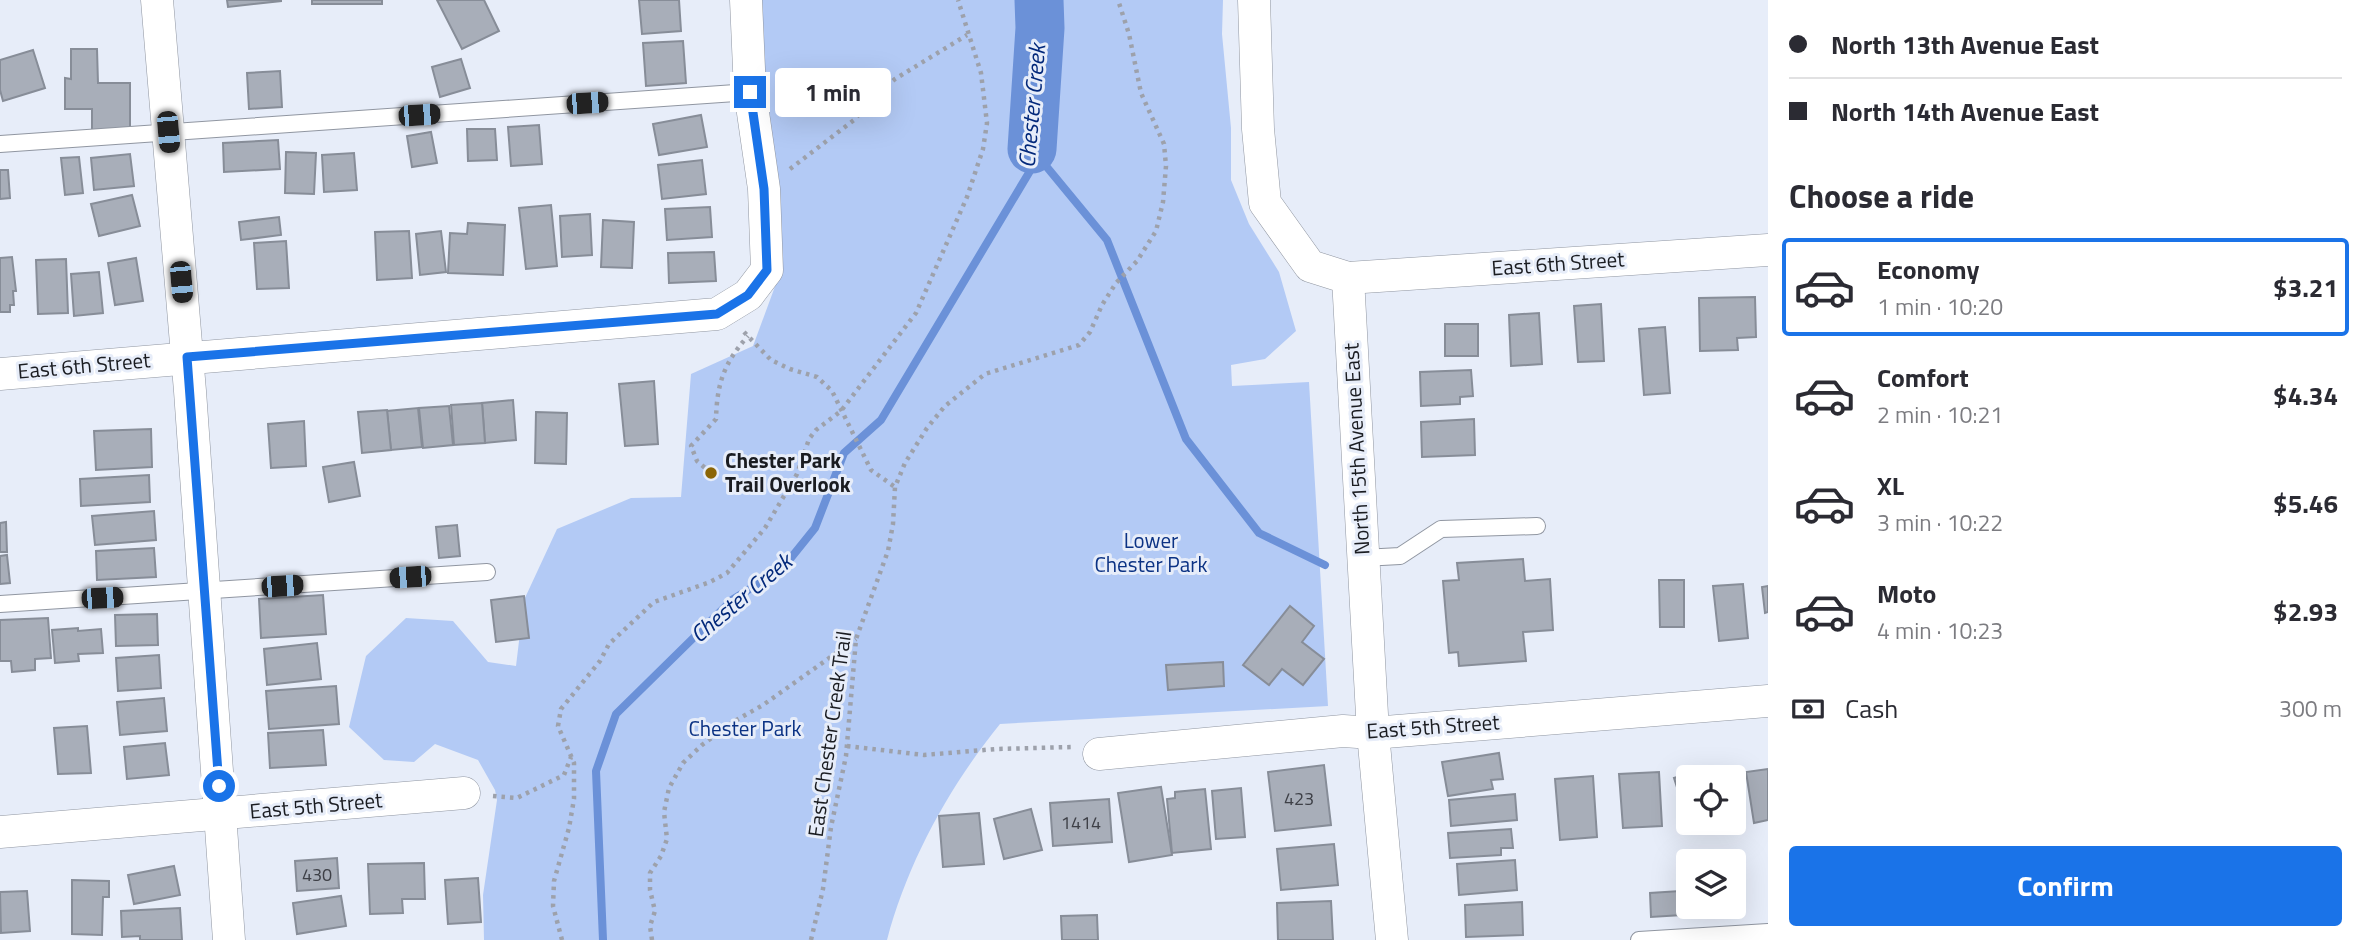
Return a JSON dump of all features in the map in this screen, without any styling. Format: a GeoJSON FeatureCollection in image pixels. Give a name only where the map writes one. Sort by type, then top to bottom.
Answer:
{"type":"FeatureCollection","features":[{"type":"Feature","properties":{"kind":"street"},"geometry":{"type":"LineString","coordinates":[[157,0],[187,357],[229,940]]}},
{"type":"Feature","properties":{"kind":"street"},"geometry":{"type":"LineString","coordinates":[[737,302],[767,270],[764,189],[750,92],[746,0]]}},
{"type":"Feature","properties":{"kind":"street"},"geometry":{"type":"LineString","coordinates":[[1254,0],[1258,129],[1265,203],[1311,266],[1348,278]]}},
{"type":"Feature","properties":{"kind":"street","name":"East 6th Street"},"geometry":{"type":"LineString","coordinates":[[1348,278],[1768,250]]}},
{"type":"Feature","properties":{"kind":"street","name":"North 15th Avenue East"},"geometry":{"type":"LineString","coordinates":[[1348,278],[1373,733],[1392,940]]}},
{"type":"Feature","properties":{"kind":"street","name":"East 6th Street"},"geometry":{"type":"LineString","coordinates":[[0,374],[717,314],[737,302]]}},
{"type":"Feature","properties":{"kind":"street","name":"East 5th Street"},"geometry":{"type":"LineString","coordinates":[[1099,754],[1343,731],[1373,733],[1768,701]]}},
{"type":"Feature","properties":{"kind":"street","name":"East 5th Street"},"geometry":{"type":"LineString","coordinates":[[0,832],[464,793]]}},
{"type":"Feature","properties":{"kind":"lane"},"geometry":{"type":"LineString","coordinates":[[0,144],[750,92]]}},
{"type":"Feature","properties":{"kind":"lane"},"geometry":{"type":"LineString","coordinates":[[1363,558],[1400,556],[1440,529],[1537,526]]}},
{"type":"Feature","properties":{"kind":"lane"},"geometry":{"type":"LineString","coordinates":[[0,604],[487,572]]}},
{"type":"Feature","properties":{"kind":"lane"},"geometry":{"type":"LineString","coordinates":[[1639,940],[1768,932]]}},
{"type":"Feature","properties":{"kind":"path"},"geometry":{"type":"LineString","coordinates":[[562,940],[553,906],[554,881],[574,799],[574,763],[558,726],[561,709],[600,661],[609,644],[654,602],[727,573],[765,528],[797,474],[809,439],[816,430],[841,411],[916,313],[967,197],[983,149],[986,122],[981,73],[958,0]]}},
{"type":"Feature","properties":{"kind":"path","name":"East Chester Creek Trail"},"geometry":{"type":"LineString","coordinates":[[811,940],[823,889],[831,827],[847,746],[856,639],[888,551],[895,487],[905,463],[945,406],[985,374],[1079,345],[1090,332],[1116,283],[1137,261],[1156,232],[1163,202],[1166,166],[1164,144],[1141,93],[1129,34],[1118,0]]}},
{"type":"Feature","properties":{"kind":"path"},"geometry":{"type":"LineString","coordinates":[[764,189],[854,120],[875,96],[895,79],[967,35]]}},
{"type":"Feature","properties":{"kind":"path"},"geometry":{"type":"LineString","coordinates":[[737,302],[748,336],[771,360],[817,377],[832,391],[871,470],[895,487]]}},
{"type":"Feature","properties":{"kind":"path"},"geometry":{"type":"LineString","coordinates":[[711,473],[697,461],[691,446],[716,419],[716,402],[723,373],[730,356],[748,336]]}},
{"type":"Feature","properties":{"kind":"path"},"geometry":{"type":"LineString","coordinates":[[652,940],[650,926],[655,911],[650,890],[650,873],[661,856],[667,839],[664,813],[669,788],[683,763],[733,722],[762,705],[856,639]]}},
{"type":"Feature","properties":{"kind":"path"},"geometry":{"type":"LineString","coordinates":[[847,746],[925,755],[1039,748]]}},
{"type":"Feature","properties":{"kind":"path"},"geometry":{"type":"LineString","coordinates":[[464,793],[517,798],[564,775],[571,757]]}},
{"type":"Feature","properties":{"kind":"green space","name":"Chester Park"},"geometry":{"type":"Polygon","coordinates":[[[760,0],[1223,0],[1222,34],[1231,128],[1231,180],[1249,224],[1279,272],[1296,331],[1265,359],[1231,365],[1232,386],[1309,382],[1328,706],[1000,724],[964,773],[932,826],[906,882],[887,940],[484,940],[483,895],[497,800],[495,790],[478,760],[435,744],[414,762],[384,760],[349,727],[366,656],[406,618],[453,621],[488,662],[516,666],[524,600],[557,529],[631,498],[681,497],[691,374],[753,346],[777,281],[760,0]]]}},
{"type":"Feature","properties":{"kind":"building"},"geometry":{"type":"Polygon","coordinates":[[[227,0],[281,0],[281,1],[228,7],[227,0]]]}},
{"type":"Feature","properties":{"kind":"building"},"geometry":{"type":"Polygon","coordinates":[[[312,0],[382,0],[382,4],[312,4],[312,0]]]}},
{"type":"Feature","properties":{"kind":"building"},"geometry":{"type":"Polygon","coordinates":[[[437,0],[484,0],[499,31],[462,49],[437,0]]]}},
{"type":"Feature","properties":{"kind":"building"},"geometry":{"type":"Polygon","coordinates":[[[639,0],[679,0],[681,31],[642,34],[639,0]]]}},
{"type":"Feature","properties":{"kind":"building"},"geometry":{"type":"Polygon","coordinates":[[[683,41],[686,83],[646,86],[643,43],[683,41]]]}},
{"type":"Feature","properties":{"kind":"building"},"geometry":{"type":"Polygon","coordinates":[[[71,49],[97,49],[98,83],[130,83],[130,129],[92,130],[92,109],[65,109],[65,78],[71,79],[71,49]]]}},
{"type":"Feature","properties":{"kind":"building"},"geometry":{"type":"Polygon","coordinates":[[[33,50],[45,88],[3,101],[0,90],[0,60],[33,50]]]}},
{"type":"Feature","properties":{"kind":"building"},"geometry":{"type":"Polygon","coordinates":[[[461,59],[470,88],[440,97],[432,67],[461,59]]]}},
{"type":"Feature","properties":{"kind":"building"},"geometry":{"type":"Polygon","coordinates":[[[280,71],[282,107],[249,109],[247,73],[280,71]]]}},
{"type":"Feature","properties":{"kind":"building"},"geometry":{"type":"Polygon","coordinates":[[[701,115],[707,147],[659,155],[653,124],[701,115]]]}},
{"type":"Feature","properties":{"kind":"building"},"geometry":{"type":"Polygon","coordinates":[[[539,125],[542,164],[511,166],[508,127],[539,125]]]}},
{"type":"Feature","properties":{"kind":"building"},"geometry":{"type":"Polygon","coordinates":[[[467,129],[495,129],[497,160],[468,161],[467,129]]]}},
{"type":"Feature","properties":{"kind":"building"},"geometry":{"type":"Polygon","coordinates":[[[431,132],[437,163],[412,167],[407,136],[431,132]]]}},
{"type":"Feature","properties":{"kind":"building"},"geometry":{"type":"Polygon","coordinates":[[[278,140],[280,169],[224,172],[223,143],[278,140]]]}},
{"type":"Feature","properties":{"kind":"building"},"geometry":{"type":"Polygon","coordinates":[[[286,152],[316,153],[314,194],[285,193],[286,152]]]}},
{"type":"Feature","properties":{"kind":"building"},"geometry":{"type":"Polygon","coordinates":[[[354,153],[357,190],[324,192],[322,155],[354,153]]]}},
{"type":"Feature","properties":{"kind":"building"},"geometry":{"type":"Polygon","coordinates":[[[130,154],[134,186],[94,190],[91,158],[130,154]]]}},
{"type":"Feature","properties":{"kind":"building"},"geometry":{"type":"Polygon","coordinates":[[[79,157],[83,193],[65,195],[61,158],[79,157]]]}},
{"type":"Feature","properties":{"kind":"building"},"geometry":{"type":"Polygon","coordinates":[[[702,160],[706,194],[662,199],[658,165],[702,160]]]}},
{"type":"Feature","properties":{"kind":"building"},"geometry":{"type":"Polygon","coordinates":[[[0,170],[8,170],[10,198],[0,199],[0,170]]]}},
{"type":"Feature","properties":{"kind":"building"},"geometry":{"type":"Polygon","coordinates":[[[132,195],[140,226],[99,236],[91,204],[132,195]]]}},
{"type":"Feature","properties":{"kind":"building"},"geometry":{"type":"Polygon","coordinates":[[[551,205],[557,266],[526,269],[519,208],[551,205]]]}},
{"type":"Feature","properties":{"kind":"building"},"geometry":{"type":"Polygon","coordinates":[[[710,207],[712,237],[667,240],[665,209],[710,207]]]}},
{"type":"Feature","properties":{"kind":"building"},"geometry":{"type":"Polygon","coordinates":[[[590,214],[592,255],[562,257],[560,216],[590,214]]]}},
{"type":"Feature","properties":{"kind":"building"},"geometry":{"type":"Polygon","coordinates":[[[279,217],[281,235],[241,240],[239,222],[279,217]]]}},
{"type":"Feature","properties":{"kind":"building"},"geometry":{"type":"Polygon","coordinates":[[[603,220],[634,222],[632,268],[601,267],[603,220]]]}},
{"type":"Feature","properties":{"kind":"building"},"geometry":{"type":"Polygon","coordinates":[[[468,223],[505,225],[503,275],[448,273],[450,233],[467,234],[468,223]]]}},
{"type":"Feature","properties":{"kind":"building"},"geometry":{"type":"Polygon","coordinates":[[[409,231],[412,278],[377,280],[375,232],[409,231]]]}},
{"type":"Feature","properties":{"kind":"building"},"geometry":{"type":"Polygon","coordinates":[[[441,231],[446,272],[420,275],[416,234],[441,231]]]}},
{"type":"Feature","properties":{"kind":"building"},"geometry":{"type":"Polygon","coordinates":[[[286,241],[289,288],[257,289],[254,243],[286,241]]]}},
{"type":"Feature","properties":{"kind":"building"},"geometry":{"type":"Polygon","coordinates":[[[714,252],[716,281],[669,283],[668,253],[714,252]]]}},
{"type":"Feature","properties":{"kind":"building"},"geometry":{"type":"Polygon","coordinates":[[[12,257],[16,291],[13,291],[14,305],[10,305],[10,312],[0,312],[0,258],[12,257]]]}},
{"type":"Feature","properties":{"kind":"building"},"geometry":{"type":"Polygon","coordinates":[[[136,258],[143,301],[115,305],[108,263],[136,258]]]}},
{"type":"Feature","properties":{"kind":"building"},"geometry":{"type":"Polygon","coordinates":[[[66,259],[68,313],[38,314],[36,260],[66,259]]]}},
{"type":"Feature","properties":{"kind":"building"},"geometry":{"type":"Polygon","coordinates":[[[99,272],[103,313],[74,316],[71,274],[99,272]]]}},
{"type":"Feature","properties":{"kind":"building"},"geometry":{"type":"Polygon","coordinates":[[[1755,297],[1756,337],[1737,338],[1738,350],[1700,351],[1699,298],[1755,297]]]}},
{"type":"Feature","properties":{"kind":"building"},"geometry":{"type":"Polygon","coordinates":[[[1601,304],[1604,361],[1578,362],[1574,306],[1601,304]]]}},
{"type":"Feature","properties":{"kind":"building"},"geometry":{"type":"Polygon","coordinates":[[[1539,313],[1542,364],[1511,366],[1509,315],[1539,313]]]}},
{"type":"Feature","properties":{"kind":"building"},"geometry":{"type":"Polygon","coordinates":[[[1445,324],[1478,324],[1478,356],[1445,356],[1445,324]]]}},
{"type":"Feature","properties":{"kind":"building"},"geometry":{"type":"Polygon","coordinates":[[[1665,327],[1670,393],[1644,395],[1639,329],[1665,327]]]}},
{"type":"Feature","properties":{"kind":"building"},"geometry":{"type":"Polygon","coordinates":[[[1471,370],[1473,396],[1460,397],[1460,404],[1421,406],[1420,372],[1471,370]]]}},
{"type":"Feature","properties":{"kind":"building"},"geometry":{"type":"Polygon","coordinates":[[[654,381],[658,444],[625,446],[619,384],[654,381]]]}},
{"type":"Feature","properties":{"kind":"building"},"geometry":{"type":"Polygon","coordinates":[[[513,400],[516,440],[485,443],[482,403],[513,400]]]}},
{"type":"Feature","properties":{"kind":"building"},"geometry":{"type":"Polygon","coordinates":[[[482,403],[485,443],[454,445],[451,405],[482,403]]]}},
{"type":"Feature","properties":{"kind":"building"},"geometry":{"type":"Polygon","coordinates":[[[449,406],[453,445],[423,448],[419,408],[449,406]]]}},
{"type":"Feature","properties":{"kind":"building"},"geometry":{"type":"Polygon","coordinates":[[[418,408],[422,447],[391,450],[387,411],[418,408]]]}},
{"type":"Feature","properties":{"kind":"building"},"geometry":{"type":"Polygon","coordinates":[[[387,410],[391,450],[362,453],[358,412],[387,410]]]}},
{"type":"Feature","properties":{"kind":"building"},"geometry":{"type":"Polygon","coordinates":[[[536,412],[567,413],[566,464],[535,463],[536,412]]]}},
{"type":"Feature","properties":{"kind":"building"},"geometry":{"type":"Polygon","coordinates":[[[1474,419],[1475,455],[1422,457],[1421,422],[1474,419]]]}},
{"type":"Feature","properties":{"kind":"building"},"geometry":{"type":"Polygon","coordinates":[[[304,421],[306,466],[271,468],[268,424],[304,421]]]}},
{"type":"Feature","properties":{"kind":"building"},"geometry":{"type":"Polygon","coordinates":[[[151,429],[152,467],[96,470],[94,431],[151,429]]]}},
{"type":"Feature","properties":{"kind":"building"},"geometry":{"type":"Polygon","coordinates":[[[354,462],[360,496],[329,502],[323,467],[354,462]]]}},
{"type":"Feature","properties":{"kind":"building"},"geometry":{"type":"Polygon","coordinates":[[[149,475],[150,502],[81,506],[80,479],[149,475]]]}},
{"type":"Feature","properties":{"kind":"building"},"geometry":{"type":"Polygon","coordinates":[[[154,511],[156,540],[95,545],[92,516],[154,511]]]}},
{"type":"Feature","properties":{"kind":"building"},"geometry":{"type":"Polygon","coordinates":[[[6,522],[7,552],[0,552],[0,523],[6,522]]]}},
{"type":"Feature","properties":{"kind":"building"},"geometry":{"type":"Polygon","coordinates":[[[457,525],[460,556],[439,558],[436,527],[457,525]]]}},
{"type":"Feature","properties":{"kind":"building"},"geometry":{"type":"Polygon","coordinates":[[[154,548],[156,577],[97,580],[96,551],[154,548]]]}},
{"type":"Feature","properties":{"kind":"building"},"geometry":{"type":"Polygon","coordinates":[[[7,555],[10,583],[0,584],[0,556],[7,555]]]}},
{"type":"Feature","properties":{"kind":"building"},"geometry":{"type":"Polygon","coordinates":[[[1523,559],[1525,581],[1550,579],[1553,630],[1523,632],[1526,661],[1459,666],[1458,652],[1449,653],[1443,581],[1459,580],[1457,563],[1523,559]]]}},
{"type":"Feature","properties":{"kind":"building"},"geometry":{"type":"Polygon","coordinates":[[[1659,580],[1684,580],[1684,627],[1660,627],[1659,580]]]}},
{"type":"Feature","properties":{"kind":"building"},"geometry":{"type":"Polygon","coordinates":[[[1743,584],[1748,638],[1719,641],[1713,586],[1743,584]]]}},
{"type":"Feature","properties":{"kind":"building"},"geometry":{"type":"Polygon","coordinates":[[[1768,586],[1768,612],[1765,613],[1762,587],[1768,586]]]}},
{"type":"Feature","properties":{"kind":"building"},"geometry":{"type":"Polygon","coordinates":[[[323,595],[326,634],[261,638],[259,599],[323,595]]]}},
{"type":"Feature","properties":{"kind":"building"},"geometry":{"type":"Polygon","coordinates":[[[524,596],[529,638],[496,642],[491,600],[524,596]]]}},
{"type":"Feature","properties":{"kind":"building"},"geometry":{"type":"Polygon","coordinates":[[[1290,606],[1314,626],[1302,642],[1324,659],[1303,685],[1282,669],[1269,685],[1243,665],[1290,606]]]}},
{"type":"Feature","properties":{"kind":"building"},"geometry":{"type":"Polygon","coordinates":[[[157,614],[158,645],[116,646],[115,615],[157,614]]]}},
{"type":"Feature","properties":{"kind":"building"},"geometry":{"type":"Polygon","coordinates":[[[48,618],[51,658],[35,659],[35,670],[12,672],[11,661],[0,661],[0,620],[48,618]]]}},
{"type":"Feature","properties":{"kind":"building"},"geometry":{"type":"Polygon","coordinates":[[[78,628],[78,631],[101,629],[103,653],[78,654],[79,661],[55,663],[52,630],[78,628]]]}},
{"type":"Feature","properties":{"kind":"building"},"geometry":{"type":"Polygon","coordinates":[[[317,643],[321,679],[267,685],[264,649],[317,643]]]}},
{"type":"Feature","properties":{"kind":"building"},"geometry":{"type":"Polygon","coordinates":[[[159,655],[161,688],[118,691],[116,658],[159,655]]]}},
{"type":"Feature","properties":{"kind":"building"},"geometry":{"type":"Polygon","coordinates":[[[1223,662],[1224,686],[1168,690],[1166,665],[1223,662]]]}},
{"type":"Feature","properties":{"kind":"building"},"geometry":{"type":"Polygon","coordinates":[[[336,686],[339,724],[269,729],[266,691],[336,686]]]}},
{"type":"Feature","properties":{"kind":"building"},"geometry":{"type":"Polygon","coordinates":[[[164,698],[167,731],[120,735],[117,702],[164,698]]]}},
{"type":"Feature","properties":{"kind":"building"},"geometry":{"type":"Polygon","coordinates":[[[87,726],[91,773],[58,774],[54,728],[87,726]]]}},
{"type":"Feature","properties":{"kind":"building"},"geometry":{"type":"Polygon","coordinates":[[[323,730],[326,765],[270,768],[268,733],[323,730]]]}},
{"type":"Feature","properties":{"kind":"building"},"geometry":{"type":"Polygon","coordinates":[[[165,743],[169,775],[127,779],[124,747],[165,743]]]}},
{"type":"Feature","properties":{"kind":"building"},"geometry":{"type":"Polygon","coordinates":[[[1499,753],[1503,779],[1491,780],[1493,789],[1448,796],[1442,762],[1499,753]]]}},
{"type":"Feature","properties":{"kind":"building"},"geometry":{"type":"Polygon","coordinates":[[[1324,765],[1331,825],[1275,831],[1268,772],[1324,765]]]}},
{"type":"Feature","properties":{"kind":"building"},"geometry":{"type":"Polygon","coordinates":[[[1768,769],[1768,820],[1754,823],[1746,772],[1768,769]]]}},
{"type":"Feature","properties":{"kind":"building"},"geometry":{"type":"Polygon","coordinates":[[[1659,772],[1662,826],[1623,828],[1619,774],[1659,772]]]}},
{"type":"Feature","properties":{"kind":"building"},"geometry":{"type":"Polygon","coordinates":[[[1593,776],[1597,837],[1560,840],[1555,779],[1593,776]]]}},
{"type":"Feature","properties":{"kind":"building"},"geometry":{"type":"Polygon","coordinates":[[[1161,787],[1172,855],[1129,862],[1118,793],[1161,787]]]}},
{"type":"Feature","properties":{"kind":"building"},"geometry":{"type":"Polygon","coordinates":[[[1241,788],[1245,837],[1216,839],[1212,791],[1241,788]]]}},
{"type":"Feature","properties":{"kind":"building"},"geometry":{"type":"Polygon","coordinates":[[[1205,789],[1211,849],[1172,853],[1167,799],[1175,798],[1175,792],[1205,789]]]}},
{"type":"Feature","properties":{"kind":"building"},"geometry":{"type":"Polygon","coordinates":[[[1515,794],[1517,820],[1451,826],[1449,800],[1515,794]]]}},
{"type":"Feature","properties":{"kind":"building"},"geometry":{"type":"Polygon","coordinates":[[[1109,799],[1112,842],[1053,846],[1050,803],[1109,799]]]}},
{"type":"Feature","properties":{"kind":"building"},"geometry":{"type":"Polygon","coordinates":[[[1031,809],[1042,850],[1004,859],[994,819],[1031,809]]]}},
{"type":"Feature","properties":{"kind":"building"},"geometry":{"type":"Polygon","coordinates":[[[979,813],[984,864],[943,867],[939,816],[979,813]]]}},
{"type":"Feature","properties":{"kind":"building"},"geometry":{"type":"Polygon","coordinates":[[[1511,829],[1513,848],[1501,848],[1501,855],[1450,858],[1448,833],[1511,829]]]}},
{"type":"Feature","properties":{"kind":"building"},"geometry":{"type":"Polygon","coordinates":[[[1334,844],[1338,885],[1281,890],[1277,849],[1334,844]]]}},
{"type":"Feature","properties":{"kind":"building"},"geometry":{"type":"Polygon","coordinates":[[[337,858],[339,888],[297,891],[295,861],[337,858]]]}},
{"type":"Feature","properties":{"kind":"building"},"geometry":{"type":"Polygon","coordinates":[[[1515,860],[1517,890],[1459,895],[1457,864],[1515,860]]]}},
{"type":"Feature","properties":{"kind":"building"},"geometry":{"type":"Polygon","coordinates":[[[424,863],[425,899],[402,899],[403,913],[370,914],[368,864],[424,863]]]}},
{"type":"Feature","properties":{"kind":"building"},"geometry":{"type":"Polygon","coordinates":[[[174,866],[180,895],[134,904],[128,875],[174,866]]]}},
{"type":"Feature","properties":{"kind":"building"},"geometry":{"type":"Polygon","coordinates":[[[478,878],[481,922],[448,924],[445,880],[478,878]]]}},
{"type":"Feature","properties":{"kind":"building"},"geometry":{"type":"Polygon","coordinates":[[[72,880],[109,881],[109,897],[103,897],[102,935],[72,934],[72,880]]]}},
{"type":"Feature","properties":{"kind":"building"},"geometry":{"type":"Polygon","coordinates":[[[27,891],[30,931],[1,933],[0,892],[27,891]]]}},
{"type":"Feature","properties":{"kind":"building"},"geometry":{"type":"Polygon","coordinates":[[[1676,891],[1676,915],[1651,917],[1650,893],[1676,891]]]}},
{"type":"Feature","properties":{"kind":"building"},"geometry":{"type":"Polygon","coordinates":[[[341,896],[346,926],[297,934],[293,903],[341,896]]]}},
{"type":"Feature","properties":{"kind":"building"},"geometry":{"type":"Polygon","coordinates":[[[1331,901],[1333,940],[1278,940],[1277,903],[1331,901]]]}},
{"type":"Feature","properties":{"kind":"building"},"geometry":{"type":"Polygon","coordinates":[[[1522,902],[1523,935],[1466,937],[1465,905],[1522,902]]]}},
{"type":"Feature","properties":{"kind":"building"},"geometry":{"type":"Polygon","coordinates":[[[180,908],[182,940],[122,937],[121,911],[180,908]]]}},
{"type":"Feature","properties":{"kind":"building"},"geometry":{"type":"Polygon","coordinates":[[[1097,915],[1098,940],[1062,940],[1061,916],[1097,915]]]}},
{"type":"Feature","properties":{"kind":"waterway","name":"Chester Creek"},"geometry":{"type":"LineString","coordinates":[[1032,149],[1040,28],[1039,0]]}},
{"type":"Feature","properties":{"kind":"waterway"},"geometry":{"type":"LineString","coordinates":[[1032,149],[1107,240],[1186,439],[1259,533],[1325,565]]}},
{"type":"Feature","properties":{"kind":"waterway","name":"Chester Creek"},"geometry":{"type":"LineString","coordinates":[[603,940],[596,771],[616,714],[732,600],[782,569],[815,528],[844,453],[881,420],[1030,171],[1032,149]]}},
{"type":"Feature","properties":{"kind":"place","name":"Chester Park Trail Overlook"},"geometry":{"type":"Point","coordinates":[711,473]}},
{"type":"Feature","properties":{"kind":"route"},"geometry":{"type":"LineString","coordinates":[[219,786],[187,357],[717,314],[748,295],[767,270],[764,189],[750,92]]}},
{"type":"Feature","properties":{"kind":"park label","name":"Lower Chester Park"},"geometry":{"type":"Point","coordinates":[1151,553]}}]}
